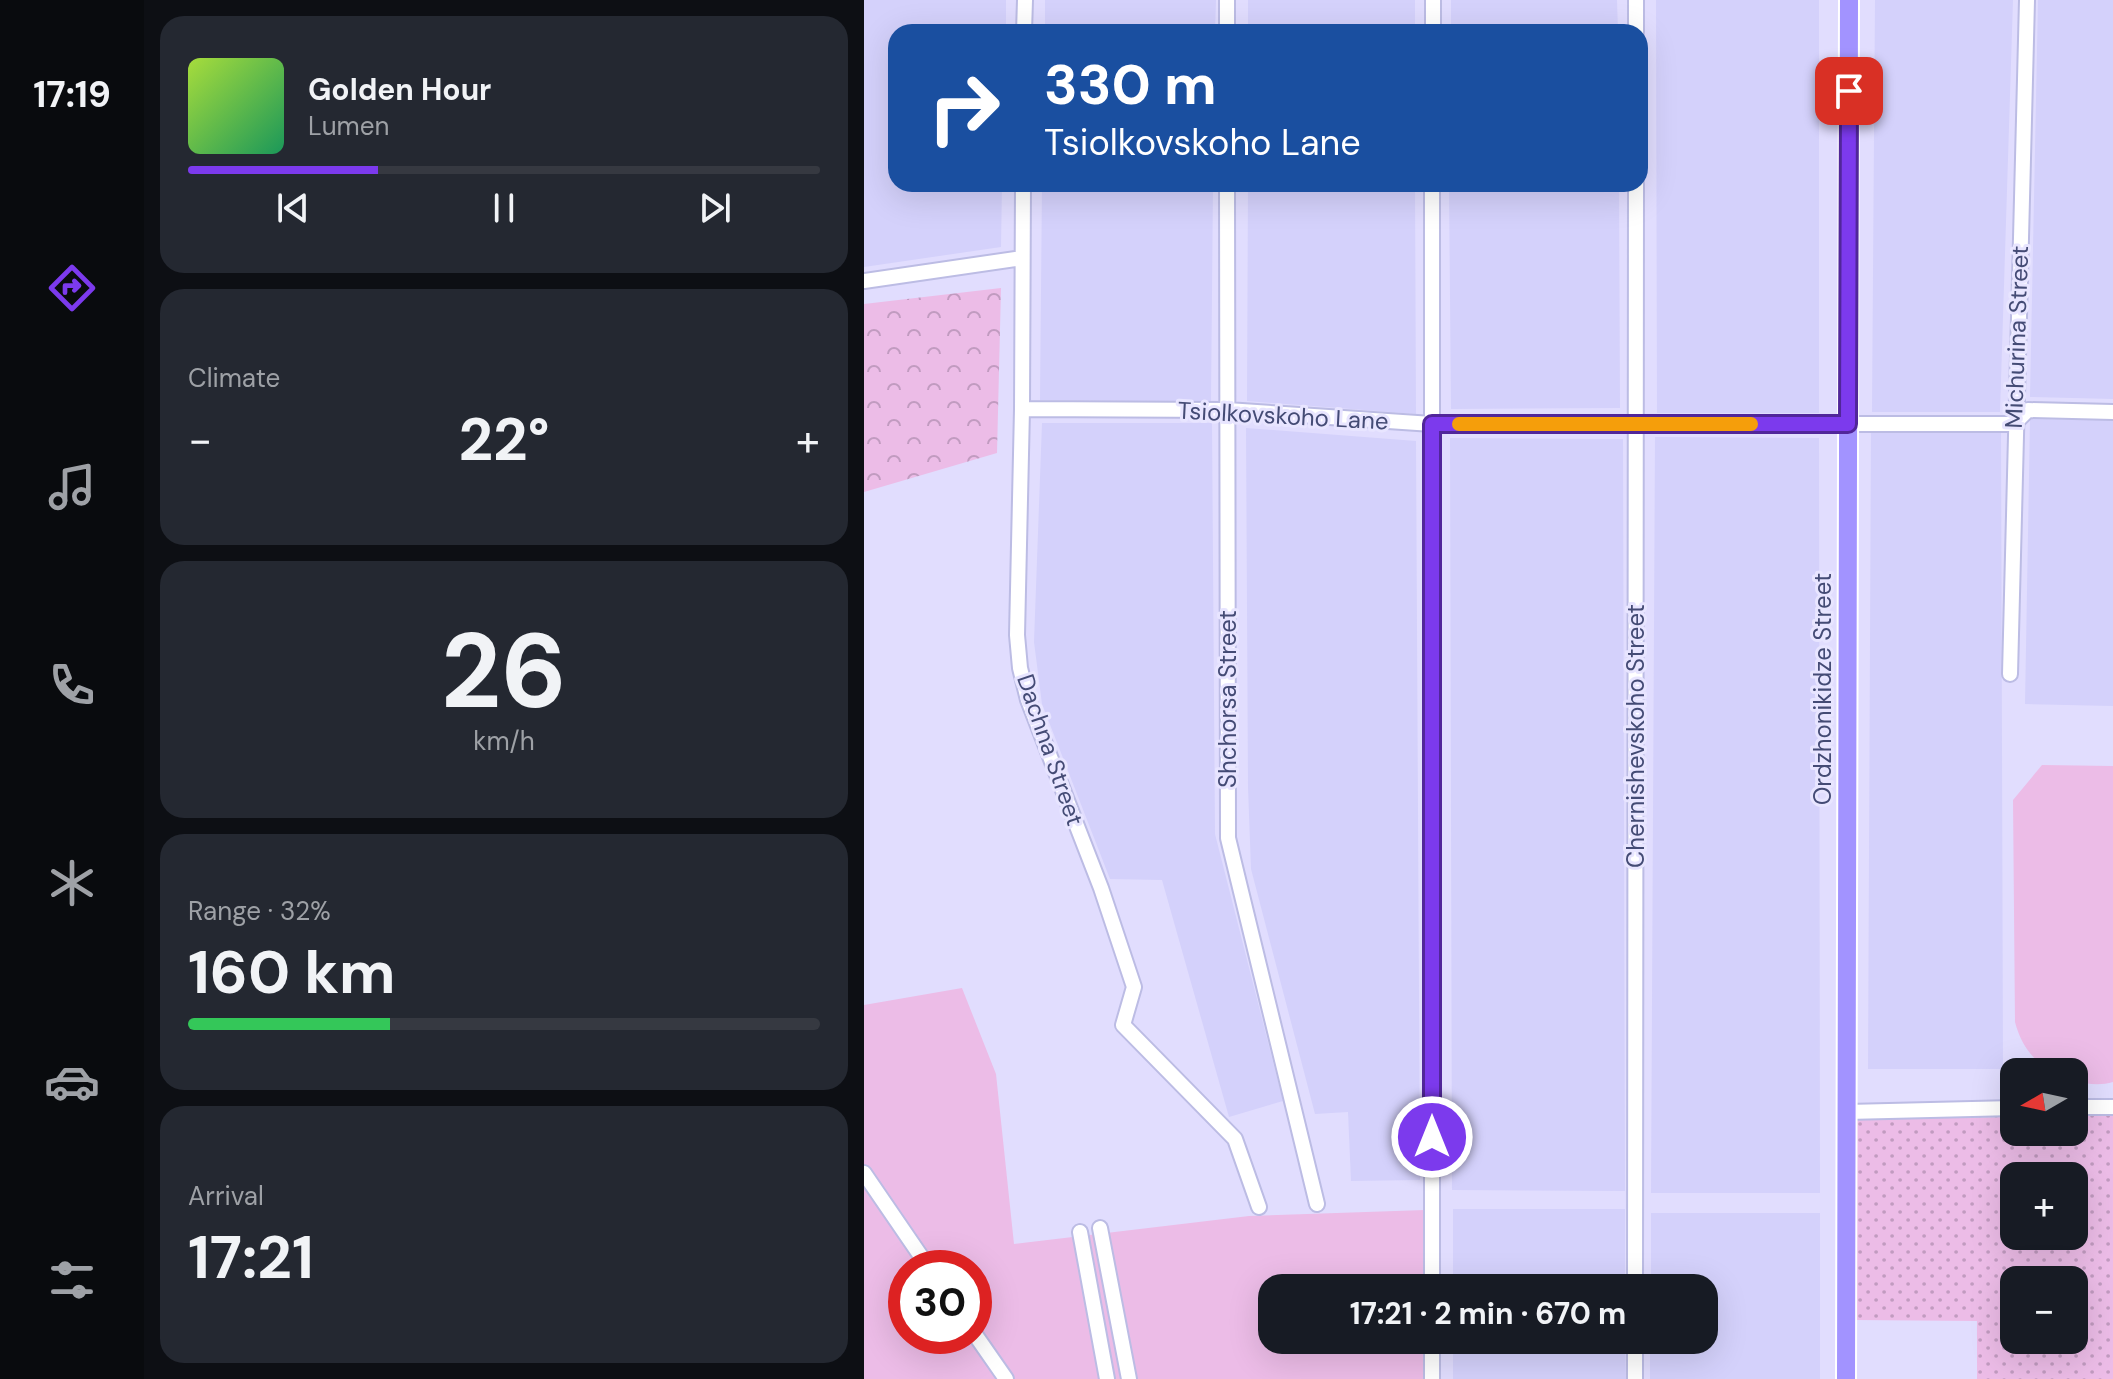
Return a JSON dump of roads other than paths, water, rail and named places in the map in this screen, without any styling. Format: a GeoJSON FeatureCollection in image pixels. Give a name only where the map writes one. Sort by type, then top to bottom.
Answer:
{"type":"FeatureCollection","features":[{"type":"Feature","properties":{"kind":"main road","name":"Ordzhonikidze Street"},"geometry":{"type":"LineString","coordinates":[[1846,1379],[1849,0]]}},
{"type":"Feature","properties":{"kind":"street"},"geometry":{"type":"LineString","coordinates":[[1024,24],[1025,0]]}},
{"type":"Feature","properties":{"kind":"street"},"geometry":{"type":"LineString","coordinates":[[1227,0],[1227,24]]}},
{"type":"Feature","properties":{"kind":"street"},"geometry":{"type":"LineString","coordinates":[[1433,0],[1433,24]]}},
{"type":"Feature","properties":{"kind":"street"},"geometry":{"type":"LineString","coordinates":[[1636,0],[1636,24]]}},
{"type":"Feature","properties":{"kind":"street","name":"Michurina Street"},"geometry":{"type":"LineString","coordinates":[[2010,674],[2027,0]]}},
{"type":"Feature","properties":{"kind":"street","name":"Dachna Street"},"geometry":{"type":"LineString","coordinates":[[1023,192],[1017,635],[1020,668],[1042,738],[1101,888],[1134,987],[1123,1025],[1235,1139],[1259,1207]]}},
{"type":"Feature","properties":{"kind":"street","name":"Shchorsa Street"},"geometry":{"type":"LineString","coordinates":[[1227,192],[1228,838],[1317,1204]]}},
{"type":"Feature","properties":{"kind":"street"},"geometry":{"type":"LineString","coordinates":[[1432,192],[1432,1274]]}},
{"type":"Feature","properties":{"kind":"street","name":"Chernishevskoho Street"},"geometry":{"type":"LineString","coordinates":[[1635,1274],[1636,192]]}},
{"type":"Feature","properties":{"kind":"street"},"geometry":{"type":"LineString","coordinates":[[864,281],[1022,258]]}},
{"type":"Feature","properties":{"kind":"street","name":"Tsiolkovskoho Lane"},"geometry":{"type":"LineString","coordinates":[[1022,409],[1227,410],[1432,424],[1637,425],[2014,424],[2028,410],[2113,412]]}},
{"type":"Feature","properties":{"kind":"street"},"geometry":{"type":"LineString","coordinates":[[2088,1107],[2113,1107]]}},
{"type":"Feature","properties":{"kind":"street"},"geometry":{"type":"LineString","coordinates":[[1847,1112],[2000,1108]]}},
{"type":"Feature","properties":{"kind":"street"},"geometry":{"type":"LineString","coordinates":[[864,1173],[917,1250]]}},
{"type":"Feature","properties":{"kind":"street"},"geometry":{"type":"LineString","coordinates":[[1100,1228],[1129,1379]]}},
{"type":"Feature","properties":{"kind":"street"},"geometry":{"type":"LineString","coordinates":[[1080,1232],[1107,1379]]}},
{"type":"Feature","properties":{"kind":"street"},"geometry":{"type":"LineString","coordinates":[[989,1354],[1006,1379]]}},
{"type":"Feature","properties":{"kind":"street"},"geometry":{"type":"LineString","coordinates":[[1432,1354],[1432,1379]]}},
{"type":"Feature","properties":{"kind":"street"},"geometry":{"type":"LineString","coordinates":[[1635,1354],[1635,1379]]}}]}
